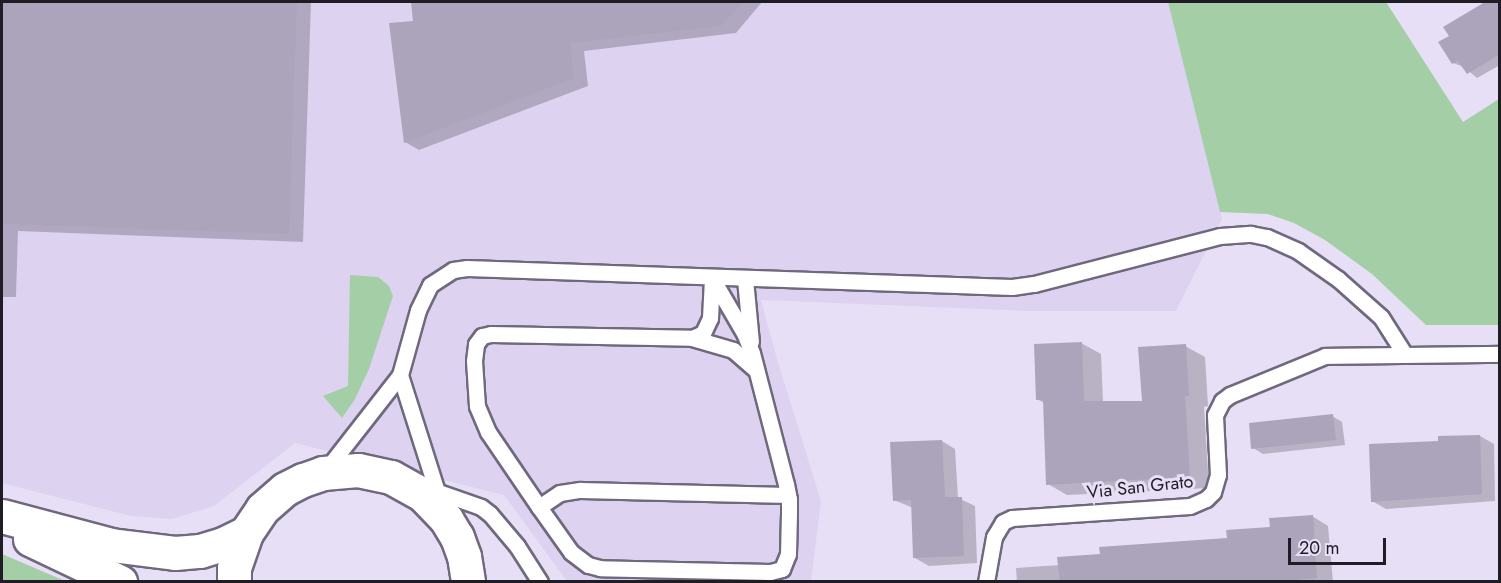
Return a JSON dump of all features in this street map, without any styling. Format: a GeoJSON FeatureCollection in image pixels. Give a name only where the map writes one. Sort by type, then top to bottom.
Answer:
{"type":"FeatureCollection","features":[{"type":"Feature","properties":{"kind":"main road"},"geometry":{"type":"LineString","coordinates":[[234,582],[234,568],[246,532],[262,509],[285,489],[323,473],[358,470],[391,477],[441,505],[466,569],[494,582]]}},
{"type":"Feature","properties":{"kind":"main road"},"geometry":{"type":"LineString","coordinates":[[2,516],[111,546],[175,553],[200,551],[223,544],[246,532]]}},
{"type":"Feature","properties":{"kind":"main road"},"geometry":{"type":"LineString","coordinates":[[2,526],[120,582]]}},
{"type":"Feature","properties":{"kind":"lane"},"geometry":{"type":"LineString","coordinates":[[323,473],[400,375],[423,295],[440,276],[453,270],[467,268],[1012,287],[1034,284],[1220,236],[1251,234],[1267,237],[1298,251],[1338,279],[1381,317],[1405,355]]}},
{"type":"Feature","properties":{"kind":"lane"},"geometry":{"type":"LineString","coordinates":[[692,338],[703,333],[710,318],[712,278]]}},
{"type":"Feature","properties":{"kind":"lane"},"geometry":{"type":"LineString","coordinates":[[712,278],[745,335],[752,353],[757,371],[788,495],[788,554],[782,569],[770,572],[600,568],[588,565],[571,552],[482,420],[473,377],[478,339],[491,333],[692,338],[733,350],[743,356],[757,371]]}},
{"type":"Feature","properties":{"kind":"lane"},"geometry":{"type":"LineString","coordinates":[[745,279],[752,353]]}},
{"type":"Feature","properties":{"kind":"lane","name":"Via San Grato"},"geometry":{"type":"LineString","coordinates":[[986,582],[998,530],[1003,522],[1012,518],[1190,506],[1206,499],[1213,492],[1218,475],[1215,416],[1222,401],[1230,395],[1317,357],[1500,354]]}},
{"type":"Feature","properties":{"kind":"lane"},"geometry":{"type":"LineString","coordinates":[[400,375],[441,505],[481,507],[490,514],[517,546],[540,582]]}},
{"type":"Feature","properties":{"kind":"lane"},"geometry":{"type":"LineString","coordinates":[[539,507],[560,493],[580,490],[788,495]]}},
{"type":"Feature","properties":{"kind":"shaded area"},"geometry":{"type":"Polygon","coordinates":[[[2,2],[1168,2],[1222,219],[1176,311],[1028,311],[761,300],[821,501],[811,581],[567,581],[504,495],[295,443],[214,506],[172,519],[131,516],[2,483],[2,2]]]}},
{"type":"Feature","properties":{"kind":"green space"},"geometry":{"type":"Polygon","coordinates":[[[1168,2],[1386,2],[1463,122],[1499,99],[1499,325],[1426,325],[1372,274],[1325,240],[1294,223],[1268,214],[1220,212],[1168,2]]]}},
{"type":"Feature","properties":{"kind":"green space"},"geometry":{"type":"Polygon","coordinates":[[[350,275],[378,277],[389,286],[393,296],[369,369],[355,399],[342,418],[323,396],[348,386],[350,275]]]}},
{"type":"Feature","properties":{"kind":"green space"},"geometry":{"type":"Polygon","coordinates":[[[2,554],[65,581],[2,581],[2,554]]]}},
{"type":"Feature","properties":{"kind":"building"},"geometry":{"type":"Polygon","coordinates":[[[2,2],[297,2],[289,234],[2,224],[2,2]]]}},
{"type":"Feature","properties":{"kind":"building"},"geometry":{"type":"Polygon","coordinates":[[[411,2],[742,2],[721,26],[570,43],[574,78],[404,143],[389,23],[413,21],[411,2]]]}},
{"type":"Feature","properties":{"kind":"building"},"geometry":{"type":"Polygon","coordinates":[[[1485,2],[1500,2],[1500,54],[1467,74],[1458,61],[1452,64],[1438,42],[1449,36],[1443,27],[1485,2]]]}},
{"type":"Feature","properties":{"kind":"building"},"geometry":{"type":"Polygon","coordinates":[[[1082,342],[1084,401],[1142,401],[1138,347],[1186,344],[1189,396],[1185,396],[1190,477],[1046,485],[1043,400],[1036,400],[1034,344],[1082,342]]]}},
{"type":"Feature","properties":{"kind":"building"},"geometry":{"type":"Polygon","coordinates":[[[1333,414],[1336,440],[1251,449],[1249,423],[1333,414]]]}},
{"type":"Feature","properties":{"kind":"building"},"geometry":{"type":"Polygon","coordinates":[[[1480,435],[1482,494],[1371,502],[1369,444],[1438,441],[1438,436],[1480,435]]]}},
{"type":"Feature","properties":{"kind":"building"},"geometry":{"type":"Polygon","coordinates":[[[942,440],[945,497],[962,497],[964,556],[913,558],[911,500],[893,501],[890,442],[942,440]]]}},
{"type":"Feature","properties":{"kind":"building"},"geometry":{"type":"Polygon","coordinates":[[[1313,515],[1317,578],[1274,582],[1060,582],[1057,557],[1100,554],[1099,547],[1227,538],[1226,530],[1270,527],[1269,518],[1313,515]]]}}]}
